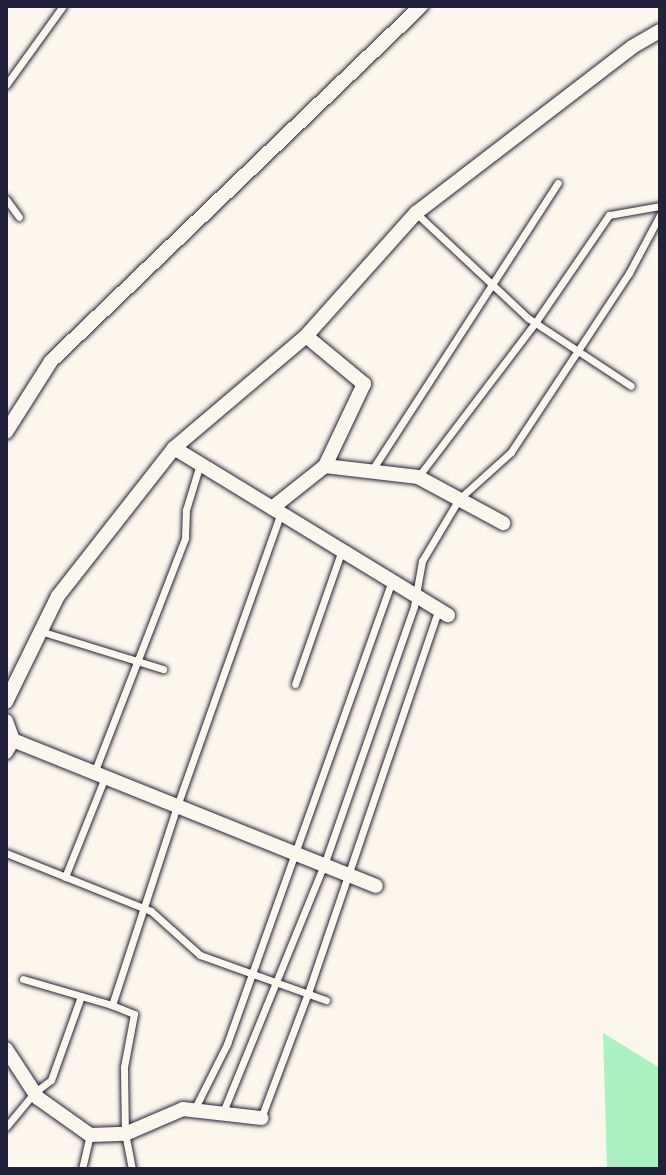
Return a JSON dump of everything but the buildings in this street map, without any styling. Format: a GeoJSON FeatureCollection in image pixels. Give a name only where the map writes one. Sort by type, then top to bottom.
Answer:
{"type":"FeatureCollection","features":[{"type":"Feature","properties":{"kind":"street"},"geometry":{"type":"LineString","coordinates":[[6,432],[51,361],[421,6]]}},
{"type":"Feature","properties":{"kind":"street"},"geometry":{"type":"LineString","coordinates":[[6,702],[58,596],[174,448],[306,336],[416,213],[632,47],[660,31]]}},
{"type":"Feature","properties":{"kind":"street"},"geometry":{"type":"LineString","coordinates":[[276,510],[325,466],[364,384],[306,336]]}},
{"type":"Feature","properties":{"kind":"street"},"geometry":{"type":"LineString","coordinates":[[174,448],[444,612]]}},
{"type":"Feature","properties":{"kind":"street"},"geometry":{"type":"LineString","coordinates":[[325,466],[418,477],[503,523]]}},
{"type":"Feature","properties":{"kind":"street"},"geometry":{"type":"LineString","coordinates":[[6,721],[9,746],[100,775],[376,886]]}},
{"type":"Feature","properties":{"kind":"street"},"geometry":{"type":"LineString","coordinates":[[6,1049],[35,1092],[90,1135],[125,1134],[169,1114],[194,1110],[261,1118]]}},
{"type":"Feature","properties":{"kind":"lane"},"geometry":{"type":"LineString","coordinates":[[6,85],[63,6]]}},
{"type":"Feature","properties":{"kind":"lane"},"geometry":{"type":"LineString","coordinates":[[371,472],[558,183]]}},
{"type":"Feature","properties":{"kind":"lane"},"geometry":{"type":"LineString","coordinates":[[6,199],[19,217]]}},
{"type":"Feature","properties":{"kind":"lane"},"geometry":{"type":"LineString","coordinates":[[418,477],[535,323],[609,215],[660,206]]}},
{"type":"Feature","properties":{"kind":"lane"},"geometry":{"type":"LineString","coordinates":[[416,213],[535,323],[631,386]]}},
{"type":"Feature","properties":{"kind":"lane"},"geometry":{"type":"LineString","coordinates":[[223,1112],[324,865],[414,606],[422,561],[459,499],[511,452],[629,273],[660,215]]}},
{"type":"Feature","properties":{"kind":"lane"},"geometry":{"type":"LineString","coordinates":[[65,877],[138,662],[185,538],[186,510],[200,464]]}},
{"type":"Feature","properties":{"kind":"lane"},"geometry":{"type":"LineString","coordinates":[[112,1005],[276,510]]}},
{"type":"Feature","properties":{"kind":"lane"},"geometry":{"type":"LineString","coordinates":[[295,684],[342,550]]}},
{"type":"Feature","properties":{"kind":"lane"},"geometry":{"type":"LineString","coordinates":[[194,1110],[227,1044],[392,580]]}},
{"type":"Feature","properties":{"kind":"lane"},"geometry":{"type":"LineString","coordinates":[[261,1118],[444,612]]}},
{"type":"Feature","properties":{"kind":"lane"},"geometry":{"type":"LineString","coordinates":[[40,631],[163,669]]}},
{"type":"Feature","properties":{"kind":"lane"},"geometry":{"type":"LineString","coordinates":[[6,853],[151,911],[200,955],[326,1000]]}},
{"type":"Feature","properties":{"kind":"lane"},"geometry":{"type":"LineString","coordinates":[[23,979],[134,1014],[124,1067],[125,1134],[132,1169]]}},
{"type":"Feature","properties":{"kind":"lane"},"geometry":{"type":"LineString","coordinates":[[6,1127],[35,1092],[51,1080],[81,996]]}},
{"type":"Feature","properties":{"kind":"lane"},"geometry":{"type":"LineString","coordinates":[[82,1169],[90,1135]]}},
{"type":"Feature","properties":{"kind":"green space"},"geometry":{"type":"Polygon","coordinates":[[[603,1033],[660,1068],[660,1169],[607,1169],[603,1033]]]}}]}
